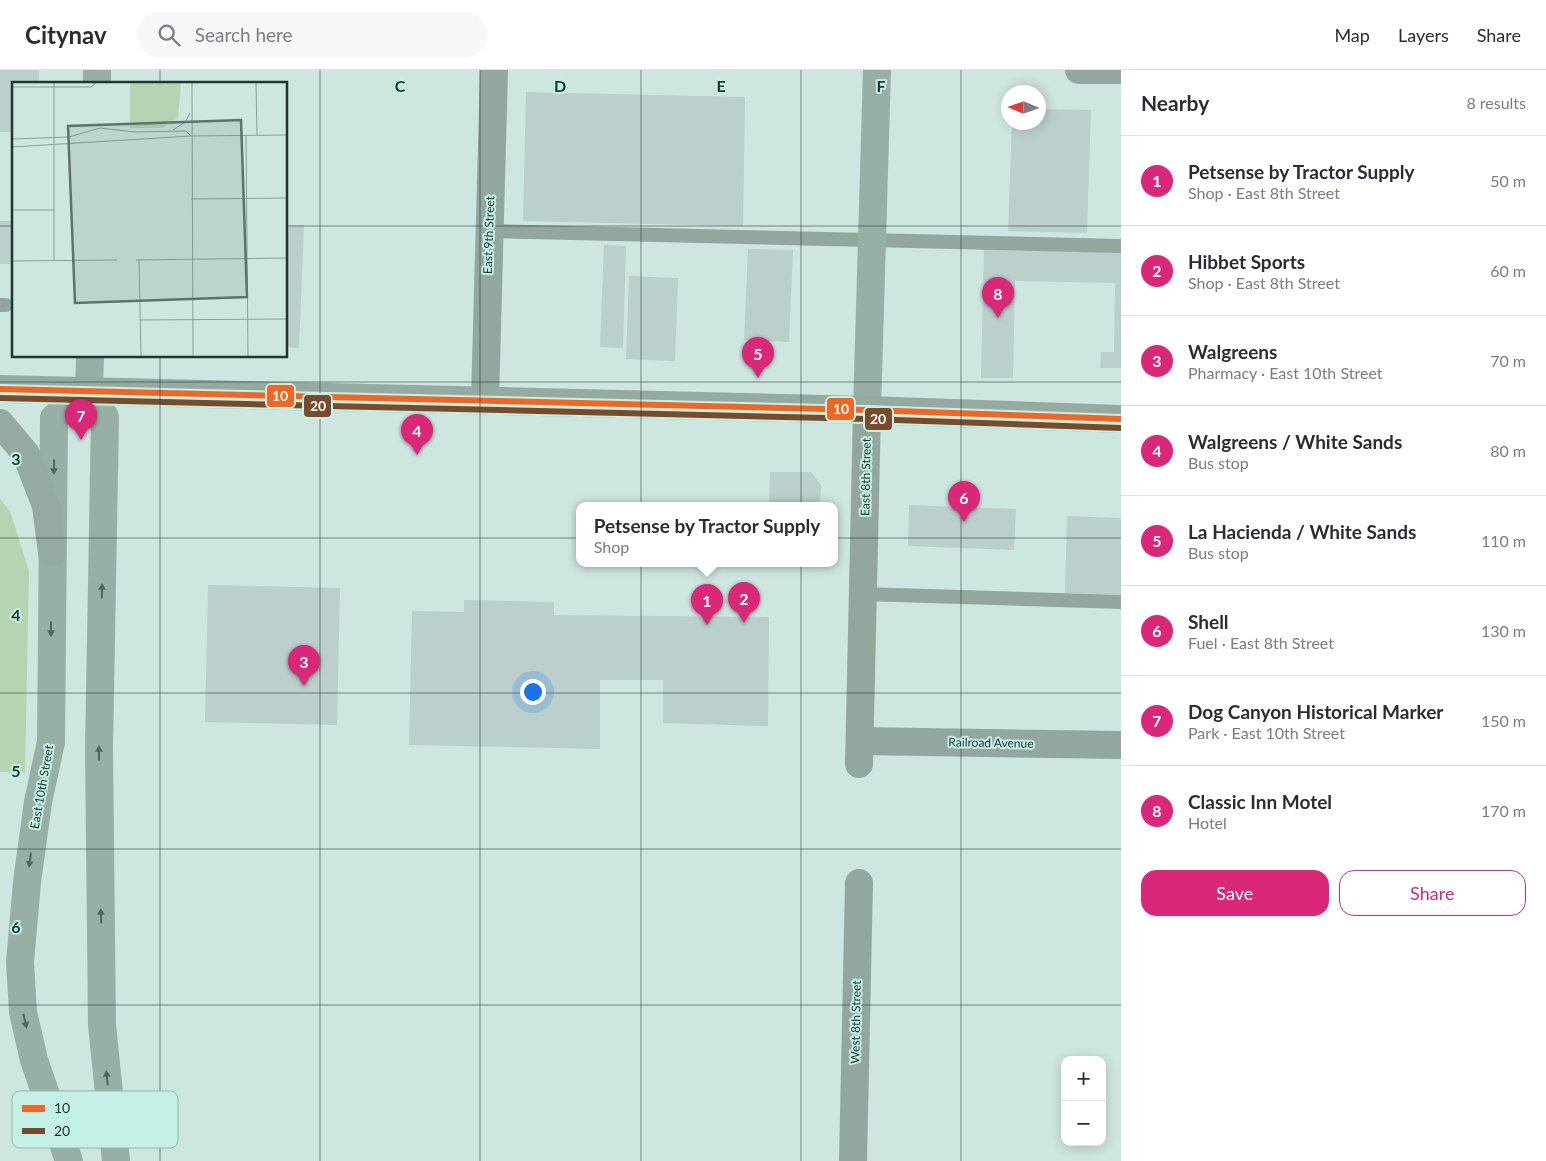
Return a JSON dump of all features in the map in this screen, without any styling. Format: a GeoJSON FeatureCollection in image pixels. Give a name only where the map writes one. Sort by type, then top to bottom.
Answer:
{"type":"FeatureCollection","features":[{"type":"Feature","properties":{"kind":"main road","name":"East 8th Street"},"geometry":{"type":"LineString","coordinates":[[867,410],[877,70]]}},
{"type":"Feature","properties":{"kind":"main road"},"geometry":{"type":"LineString","coordinates":[[90,358],[89,390],[105,417],[99,749],[102,1025],[109,1091]]}},
{"type":"Feature","properties":{"kind":"main road"},"geometry":{"type":"LineString","coordinates":[[0,389],[867,410],[1121,419]]}},
{"type":"Feature","properties":{"kind":"main road","name":"East 10th Street"},"geometry":{"type":"LineString","coordinates":[[45,1091],[34,1060],[22,1012],[20,962],[27,882],[38,802],[51,742],[54,418],[89,390]]}},
{"type":"Feature","properties":{"kind":"main road"},"geometry":{"type":"LineString","coordinates":[[0,422],[26,454],[46,506],[52,552]]}},
{"type":"Feature","properties":{"kind":"main road","name":"East 10th Street"},"geometry":{"type":"LineString","coordinates":[[64,1148],[69,1161]]}},
{"type":"Feature","properties":{"kind":"main road"},"geometry":{"type":"LineString","coordinates":[[115,1148],[116,1161]]}},
{"type":"Feature","properties":{"kind":"street","name":"East 9th Street"},"geometry":{"type":"LineString","coordinates":[[485,401],[494,70]]}},
{"type":"Feature","properties":{"kind":"street"},"geometry":{"type":"LineString","coordinates":[[1079,70],[1121,70]]}},
{"type":"Feature","properties":{"kind":"street","name":"East 8th Street"},"geometry":{"type":"LineString","coordinates":[[860,753],[867,410]]}},
{"type":"Feature","properties":{"kind":"street","name":"Railroad Avenue"},"geometry":{"type":"LineString","coordinates":[[860,753],[1121,746]]}},
{"type":"Feature","properties":{"kind":"street","name":"West 8th Street"},"geometry":{"type":"LineString","coordinates":[[853,1161],[859,883]]}},
{"type":"Feature","properties":{"kind":"lane"},"geometry":{"type":"LineString","coordinates":[[489,230],[1121,246]]}},
{"type":"Feature","properties":{"kind":"lane"},"geometry":{"type":"LineString","coordinates":[[863,594],[1121,602]]}},
{"type":"Feature","properties":{"kind":"green space"},"geometry":{"type":"Polygon","coordinates":[[[0,499],[10,511],[29,571],[25,773],[0,772],[0,499]]]}},
{"type":"Feature","properties":{"kind":"building"},"geometry":{"type":"Polygon","coordinates":[[[0,70],[39,70],[39,82],[12,82],[12,132],[0,132],[0,70]]]}},
{"type":"Feature","properties":{"kind":"building"},"geometry":{"type":"Polygon","coordinates":[[[526,92],[745,97],[743,226],[523,221],[526,92]]]}},
{"type":"Feature","properties":{"kind":"building"},"geometry":{"type":"Polygon","coordinates":[[[1046,109],[1091,110],[1087,233],[1008,231],[1012,130],[1046,130],[1046,109]]]}},
{"type":"Feature","properties":{"kind":"building"},"geometry":{"type":"Polygon","coordinates":[[[0,221],[12,221],[12,264],[0,264],[0,221]]]}},
{"type":"Feature","properties":{"kind":"building"},"geometry":{"type":"Polygon","coordinates":[[[288,225],[304,225],[299,348],[288,347],[288,225]]]}},
{"type":"Feature","properties":{"kind":"building"},"geometry":{"type":"Polygon","coordinates":[[[604,245],[626,246],[623,348],[600,347],[604,245]]]}},
{"type":"Feature","properties":{"kind":"building"},"geometry":{"type":"Polygon","coordinates":[[[984,247],[1121,250],[1121,368],[1100,368],[1101,352],[1114,352],[1115,283],[1015,281],[1013,378],[981,378],[984,247]]]}},
{"type":"Feature","properties":{"kind":"building"},"geometry":{"type":"Polygon","coordinates":[[[748,249],[793,250],[789,342],[744,340],[748,249]]]}},
{"type":"Feature","properties":{"kind":"building"},"geometry":{"type":"Polygon","coordinates":[[[629,276],[678,278],[675,361],[626,359],[629,276]]]}},
{"type":"Feature","properties":{"kind":"building"},"geometry":{"type":"Polygon","coordinates":[[[770,472],[811,472],[821,485],[820,502],[769,502],[770,472]]]}},
{"type":"Feature","properties":{"kind":"building"},"geometry":{"type":"Polygon","coordinates":[[[909,505],[1016,509],[1014,550],[908,546],[909,505]]]}},
{"type":"Feature","properties":{"kind":"building"},"geometry":{"type":"Polygon","coordinates":[[[1067,516],[1121,518],[1121,595],[1065,593],[1067,516]]]}},
{"type":"Feature","properties":{"kind":"building"},"geometry":{"type":"Polygon","coordinates":[[[208,585],[340,588],[337,725],[205,722],[208,585]]]}},
{"type":"Feature","properties":{"kind":"building"},"geometry":{"type":"Polygon","coordinates":[[[464,600],[554,602],[554,615],[769,617],[768,726],[663,723],[663,680],[600,680],[600,749],[409,745],[412,611],[464,612],[464,600]]]}},
{"type":"Feature","properties":{"kind":"transit line","name":"10"},"geometry":{"type":"LineString","coordinates":[[0,389],[867,410],[1121,419]]}},
{"type":"Feature","properties":{"kind":"transit line","name":"20"},"geometry":{"type":"LineString","coordinates":[[0,398],[867,419],[1121,428]]}},
{"type":"Feature","properties":{"kind":"place","name":"Classic Inn Motel"},"geometry":{"type":"Point","coordinates":[998,318]}},
{"type":"Feature","properties":{"kind":"place","name":"La Hacienda / White Sands"},"geometry":{"type":"Point","coordinates":[758,378]}},
{"type":"Feature","properties":{"kind":"place","name":"Dog Canyon Historical Marker"},"geometry":{"type":"Point","coordinates":[81,440]}},
{"type":"Feature","properties":{"kind":"place","name":"Walgreens / White Sands"},"geometry":{"type":"Point","coordinates":[417,455]}},
{"type":"Feature","properties":{"kind":"place","name":"Shell"},"geometry":{"type":"Point","coordinates":[964,522]}},
{"type":"Feature","properties":{"kind":"place","name":"Hibbet Sports"},"geometry":{"type":"Point","coordinates":[744,623]}},
{"type":"Feature","properties":{"kind":"place","name":"Petsense by Tractor Supply"},"geometry":{"type":"Point","coordinates":[707,625]}},
{"type":"Feature","properties":{"kind":"place","name":"Walgreens"},"geometry":{"type":"Point","coordinates":[304,686]}}]}
